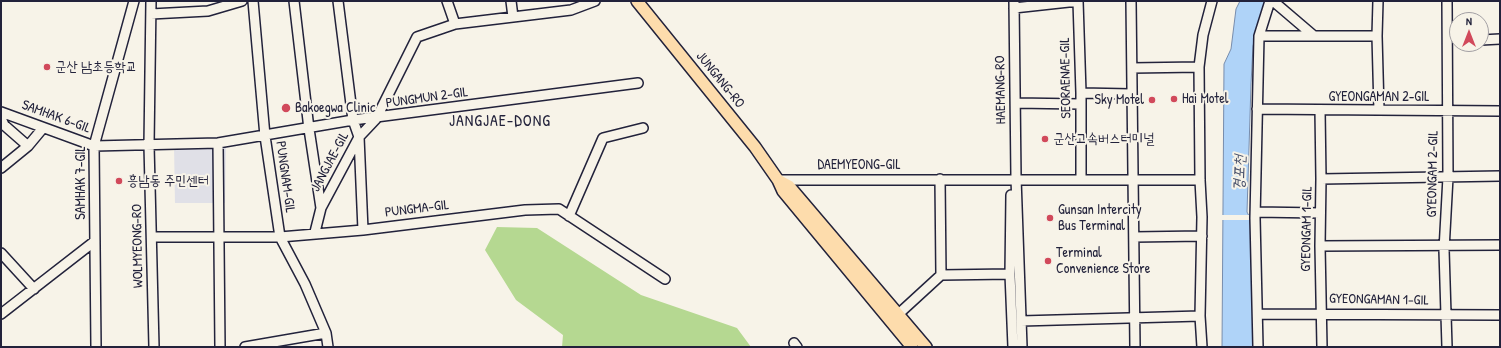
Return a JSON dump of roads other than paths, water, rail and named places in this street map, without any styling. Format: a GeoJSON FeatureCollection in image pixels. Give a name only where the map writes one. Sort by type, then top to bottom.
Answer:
{"type":"FeatureCollection","features":[{"type":"Feature","properties":{"kind":"main road","name":"JUNGANG-RO"},"geometry":{"type":"LineString","coordinates":[[637,1],[755,147],[778,180],[783,191],[894,318],[926,347]]}},
{"type":"Feature","properties":{"kind":"main road","name":"JUNGANG-RO"},"geometry":{"type":"LineString","coordinates":[[894,318],[912,347]]}},
{"type":"Feature","properties":{"kind":"street","name":"SAMHAK 7-GIL"},"geometry":{"type":"LineString","coordinates":[[96,347],[94,146],[134,1]]}},
{"type":"Feature","properties":{"kind":"street","name":"WOLMYEONG-RO"},"geometry":{"type":"LineString","coordinates":[[151,1],[149,145],[154,347]]}},
{"type":"Feature","properties":{"kind":"street"},"geometry":{"type":"LineString","coordinates":[[152,14],[208,11],[242,1]]}},
{"type":"Feature","properties":{"kind":"street","name":"PUNGNAM-GIL"},"geometry":{"type":"LineString","coordinates":[[254,1],[265,136],[280,236],[305,284],[326,333],[328,347]]}},
{"type":"Feature","properties":{"kind":"street"},"geometry":{"type":"LineString","coordinates":[[294,1],[309,129],[321,208]]}},
{"type":"Feature","properties":{"kind":"street"},"geometry":{"type":"LineString","coordinates":[[338,1],[353,120],[359,137],[363,230]]}},
{"type":"Feature","properties":{"kind":"street"},"geometry":{"type":"LineString","coordinates":[[447,1],[455,24]]}},
{"type":"Feature","properties":{"kind":"street"},"geometry":{"type":"LineString","coordinates":[[511,1],[513,17]]}},
{"type":"Feature","properties":{"kind":"street","name":"JANGJAE-GIL"},"geometry":{"type":"LineString","coordinates":[[315,232],[321,208],[359,137],[376,119],[417,37],[455,24],[513,17],[595,1]]}},
{"type":"Feature","properties":{"kind":"street","name":"SEORAENAE-GIL"},"geometry":{"type":"LineString","coordinates":[[1014,5],[1078,1],[1081,93],[1080,179]]}},
{"type":"Feature","properties":{"kind":"street"},"geometry":{"type":"LineString","coordinates":[[1131,1],[1135,347]]}},
{"type":"Feature","properties":{"kind":"street"},"geometry":{"type":"LineString","coordinates":[[1202,347],[1200,316],[1202,236],[1199,67],[1203,36],[1212,1]]}},
{"type":"Feature","properties":{"kind":"street"},"geometry":{"type":"LineString","coordinates":[[1258,347],[1256,212],[1259,36],[1270,1]]}},
{"type":"Feature","properties":{"kind":"street"},"geometry":{"type":"LineString","coordinates":[[1273,1],[1314,36]]}},
{"type":"Feature","properties":{"kind":"street"},"geometry":{"type":"LineString","coordinates":[[1378,1],[1377,36],[1379,110]]}},
{"type":"Feature","properties":{"kind":"street","name":"GYEONGAM 2-GIL"},"geometry":{"type":"LineString","coordinates":[[1447,1],[1448,177],[1445,245],[1447,347]]}},
{"type":"Feature","properties":{"kind":"street","name":"HAEMANG-RO"},"geometry":{"type":"LineString","coordinates":[[1014,5],[1016,178],[1022,347]]}},
{"type":"Feature","properties":{"kind":"street"},"geometry":{"type":"LineString","coordinates":[[1259,36],[1377,36]]}},
{"type":"Feature","properties":{"kind":"street"},"geometry":{"type":"LineString","coordinates":[[1489,40],[1500,39]]}},
{"type":"Feature","properties":{"kind":"street"},"geometry":{"type":"LineString","coordinates":[[1132,68],[1199,67]]}},
{"type":"Feature","properties":{"kind":"street","name":"PUNGMUN 2-GIL"},"geometry":{"type":"LineString","coordinates":[[149,145],[218,143],[309,129],[353,120],[376,119],[638,83]]}},
{"type":"Feature","properties":{"kind":"street"},"geometry":{"type":"LineString","coordinates":[[1081,93],[1131,94]]}},
{"type":"Feature","properties":{"kind":"street"},"geometry":{"type":"LineString","coordinates":[[1016,103],[1080,104]]}},
{"type":"Feature","properties":{"kind":"street","name":"GYEONGAMAN 2-GIL"},"geometry":{"type":"LineString","coordinates":[[1257,109],[1500,111]]}},
{"type":"Feature","properties":{"kind":"street","name":"GYEONGAM 1-GIL"},"geometry":{"type":"LineString","coordinates":[[1320,110],[1320,314],[1322,347]]}},
{"type":"Feature","properties":{"kind":"street","name":"SAMHAK 6-GIL"},"geometry":{"type":"LineString","coordinates":[[1,112],[94,146],[149,145]]}},
{"type":"Feature","properties":{"kind":"street"},"geometry":{"type":"LineString","coordinates":[[1,118],[4,125],[28,146]]}},
{"type":"Feature","properties":{"kind":"street"},"geometry":{"type":"LineString","coordinates":[[1,168],[28,146],[43,128]]}},
{"type":"Feature","properties":{"kind":"street"},"geometry":{"type":"LineString","coordinates":[[569,216],[604,138],[643,128]]}},
{"type":"Feature","properties":{"kind":"street"},"geometry":{"type":"LineString","coordinates":[[218,143],[220,347]]}},
{"type":"Feature","properties":{"kind":"street"},"geometry":{"type":"LineString","coordinates":[[1321,179],[1500,176]]}},
{"type":"Feature","properties":{"kind":"street"},"geometry":{"type":"LineString","coordinates":[[1016,178],[1200,180]]}},
{"type":"Feature","properties":{"kind":"street","name":"DAEMYEONG-GIL"},"geometry":{"type":"LineString","coordinates":[[778,180],[1016,178]]}},
{"type":"Feature","properties":{"kind":"street","name":"HAEMANG-RO"},"geometry":{"type":"LineString","coordinates":[[1013,347],[1010,274],[1011,190],[1016,178]]}},
{"type":"Feature","properties":{"kind":"street"},"geometry":{"type":"LineString","coordinates":[[940,179],[941,276]]}},
{"type":"Feature","properties":{"kind":"street","name":"PUNGMA-GIL"},"geometry":{"type":"LineString","coordinates":[[152,237],[219,238],[280,236],[315,232],[363,230],[525,210],[559,209],[665,279]]}},
{"type":"Feature","properties":{"kind":"street"},"geometry":{"type":"LineString","coordinates":[[1256,212],[1320,213]]}},
{"type":"Feature","properties":{"kind":"street"},"geometry":{"type":"LineString","coordinates":[[1134,237],[1202,236]]}},
{"type":"Feature","properties":{"kind":"street"},"geometry":{"type":"LineString","coordinates":[[1,314],[95,241]]}},
{"type":"Feature","properties":{"kind":"street"},"geometry":{"type":"LineString","coordinates":[[1320,246],[1500,245]]}},
{"type":"Feature","properties":{"kind":"street"},"geometry":{"type":"LineString","coordinates":[[1,253],[34,289]]}},
{"type":"Feature","properties":{"kind":"street"},"geometry":{"type":"LineString","coordinates":[[894,318],[941,276],[1010,274]]}},
{"type":"Feature","properties":{"kind":"street","name":"GYEONGAMAN 1-GIL"},"geometry":{"type":"LineString","coordinates":[[1258,314],[1500,315]]}},
{"type":"Feature","properties":{"kind":"street"},"geometry":{"type":"LineString","coordinates":[[1021,321],[1200,316]]}},
{"type":"Feature","properties":{"kind":"street"},"geometry":{"type":"LineString","coordinates":[[245,347],[326,333]]}},
{"type":"Feature","properties":{"kind":"water","name":"경포천"},"geometry":{"type":"Polygon","coordinates":[[[1240,1],[1268,1],[1258,26],[1253,46],[1251,84],[1247,212],[1252,222],[1254,347],[1222,347],[1224,64],[1231,49],[1236,9],[1240,1]]]}},
{"type":"Feature","properties":{"kind":"place","name":"군산 남초등학교"},"geometry":{"type":"Point","coordinates":[47,67]}},
{"type":"Feature","properties":{"kind":"place","name":"Hai Motel"},"geometry":{"type":"Point","coordinates":[1174,99]}},
{"type":"Feature","properties":{"kind":"place","name":"Sky Motel"},"geometry":{"type":"Point","coordinates":[1152,100]}},
{"type":"Feature","properties":{"kind":"place","name":"Bakoegwa Clinic"},"geometry":{"type":"Point","coordinates":[286,108]}},
{"type":"Feature","properties":{"kind":"place","name":"군산고속버스터미널"},"geometry":{"type":"Point","coordinates":[1045,139]}},
{"type":"Feature","properties":{"kind":"place","name":"흥남동 주민센터"},"geometry":{"type":"Point","coordinates":[119,181]}},
{"type":"Feature","properties":{"kind":"place","name":"Gunsan Intercity Bus Terminal"},"geometry":{"type":"Point","coordinates":[1050,218]}},
{"type":"Feature","properties":{"kind":"place","name":"Terminal Convenience Store"},"geometry":{"type":"Point","coordinates":[1048,261]}},
{"type":"Feature","properties":{"kind":"district","name":"JANGJAE-DONG"},"geometry":{"type":"Point","coordinates":[500,122]}}]}
